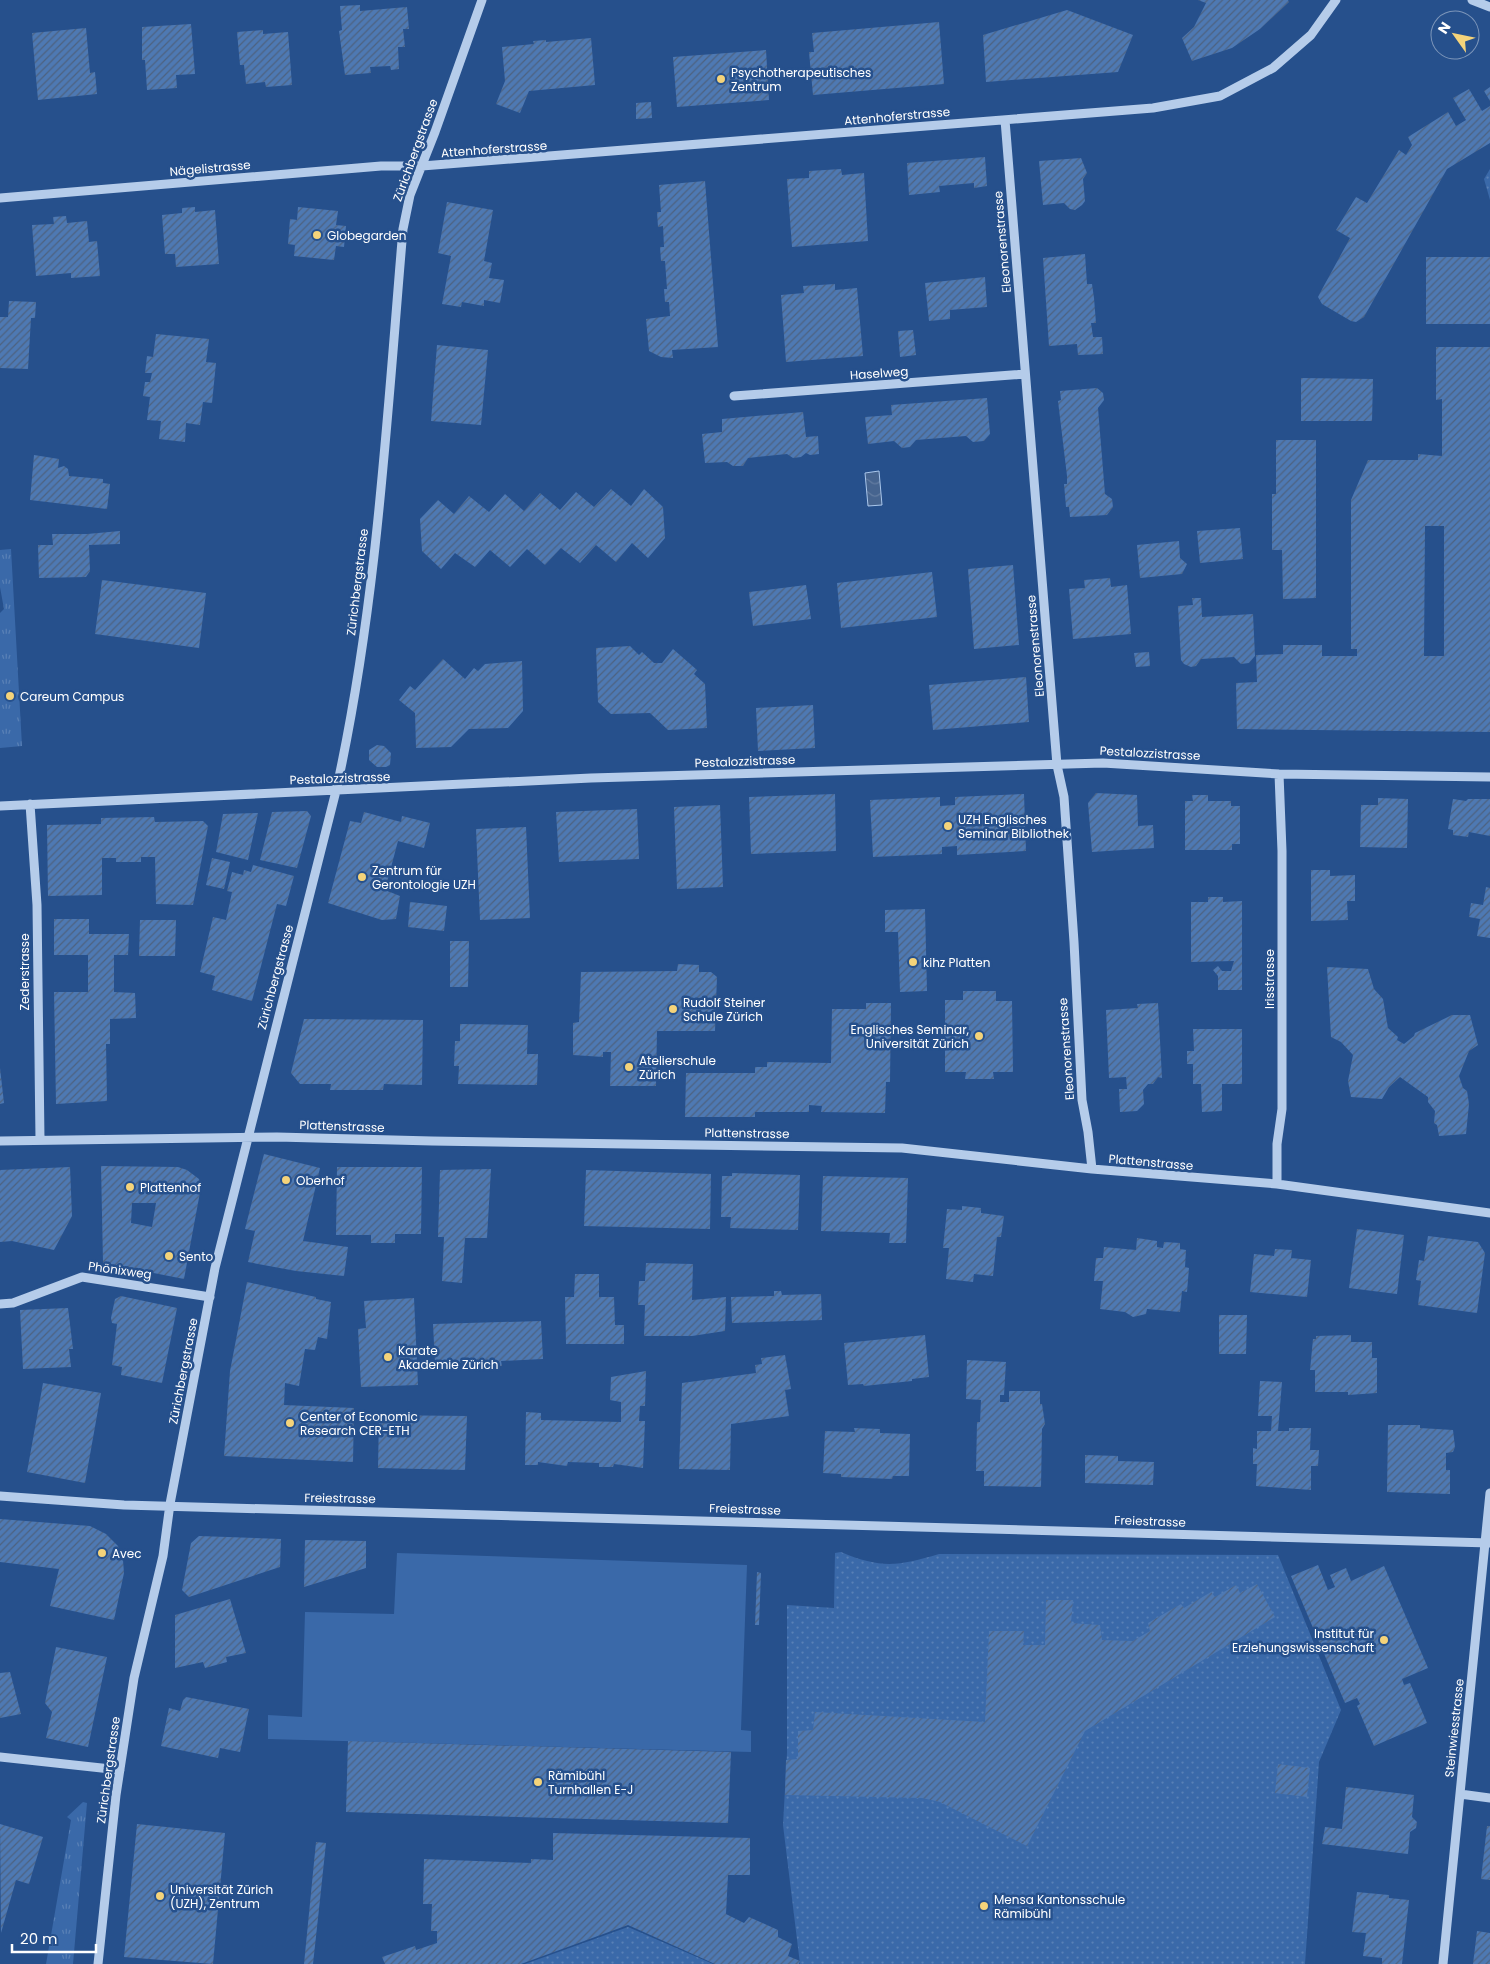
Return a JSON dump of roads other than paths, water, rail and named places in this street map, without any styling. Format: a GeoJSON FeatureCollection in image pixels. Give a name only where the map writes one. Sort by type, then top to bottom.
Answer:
{"type":"FeatureCollection","features":[{"type":"Feature","properties":{"kind":"street","name":"Zürichbergstrasse"},"geometry":{"type":"LineString","coordinates":[[98,1964],[120,1770],[134,1678],[163,1556],[170,1504],[214,1268],[336,791],[353,713],[381,486],[403,229],[410,195],[482,0]]}},
{"type":"Feature","properties":{"kind":"street","name":"Attenhoferstrasse"},"geometry":{"type":"LineString","coordinates":[[422,166],[1153,108],[1220,96],[1273,68],[1311,35],[1336,0]]}},
{"type":"Feature","properties":{"kind":"street"},"geometry":{"type":"LineString","coordinates":[[1472,0],[1490,7]]}},
{"type":"Feature","properties":{"kind":"street","name":"Eleonorenstrasse"},"geometry":{"type":"LineString","coordinates":[[1005,120],[1057,765],[1064,797],[1082,1100],[1092,1169]]}},
{"type":"Feature","properties":{"kind":"street","name":"Nägelistrasse"},"geometry":{"type":"LineString","coordinates":[[0,198],[381,166],[422,166]]}},
{"type":"Feature","properties":{"kind":"street","name":"Haselweg"},"geometry":{"type":"LineString","coordinates":[[734,396],[1025,374]]}},
{"type":"Feature","properties":{"kind":"street","name":"Pestalozzistrasse"},"geometry":{"type":"LineString","coordinates":[[0,806],[591,778],[1057,765],[1103,762],[1279,774],[1490,777]]}},
{"type":"Feature","properties":{"kind":"street","name":"Irisstrasse"},"geometry":{"type":"LineString","coordinates":[[1277,1184],[1277,1144],[1282,1109],[1282,851],[1279,774]]}},
{"type":"Feature","properties":{"kind":"street","name":"Zederstrasse"},"geometry":{"type":"LineString","coordinates":[[30,804],[37,905],[40,1139]]}},
{"type":"Feature","properties":{"kind":"street","name":"Plattenstrasse"},"geometry":{"type":"LineString","coordinates":[[0,1141],[277,1136],[432,1141],[902,1148],[1092,1169],[1277,1184],[1490,1213]]}},
{"type":"Feature","properties":{"kind":"street","name":"Phönixweg"},"geometry":{"type":"LineString","coordinates":[[0,1304],[13,1303],[82,1277],[210,1297]]}},
{"type":"Feature","properties":{"kind":"street","name":"Steinwiesstrasse"},"geometry":{"type":"LineString","coordinates":[[1443,1964],[1488,1542],[1490,1493]]}},
{"type":"Feature","properties":{"kind":"street","name":"Freiestrasse"},"geometry":{"type":"LineString","coordinates":[[0,1496],[124,1505],[170,1504],[1488,1542]]}},
{"type":"Feature","properties":{"kind":"street"},"geometry":{"type":"LineString","coordinates":[[0,1757],[120,1770]]}},
{"type":"Feature","properties":{"kind":"street"},"geometry":{"type":"LineString","coordinates":[[1460,1794],[1490,1798]]}},
{"type":"Feature","properties":{"kind":"water"},"geometry":{"type":"Polygon","coordinates":[[[879,471],[882,505],[868,506],[865,473],[879,471]]]}},
{"type":"Feature","properties":{"kind":"place","name":"Psychotherapeutisches Zentrum"},"geometry":{"type":"Point","coordinates":[721,79]}},
{"type":"Feature","properties":{"kind":"place","name":"Globegarden"},"geometry":{"type":"Point","coordinates":[317,235]}},
{"type":"Feature","properties":{"kind":"place","name":"Careum Campus"},"geometry":{"type":"Point","coordinates":[10,696]}},
{"type":"Feature","properties":{"kind":"place","name":"UZH Englisches Seminar Bibliothek"},"geometry":{"type":"Point","coordinates":[948,826]}},
{"type":"Feature","properties":{"kind":"place","name":"Zentrum für Gerontologie UZH"},"geometry":{"type":"Point","coordinates":[362,877]}},
{"type":"Feature","properties":{"kind":"place","name":"kihz Platten"},"geometry":{"type":"Point","coordinates":[913,962]}},
{"type":"Feature","properties":{"kind":"place","name":"Rudolf Steiner Schule Zürich"},"geometry":{"type":"Point","coordinates":[673,1009]}},
{"type":"Feature","properties":{"kind":"place","name":"Englisches Seminar, Universität Zürich"},"geometry":{"type":"Point","coordinates":[979,1036]}},
{"type":"Feature","properties":{"kind":"place","name":"Atelierschule Zürich"},"geometry":{"type":"Point","coordinates":[629,1067]}},
{"type":"Feature","properties":{"kind":"place","name":"Oberhof"},"geometry":{"type":"Point","coordinates":[286,1180]}},
{"type":"Feature","properties":{"kind":"place","name":"Plattenhof"},"geometry":{"type":"Point","coordinates":[130,1187]}},
{"type":"Feature","properties":{"kind":"place","name":"Sento"},"geometry":{"type":"Point","coordinates":[169,1256]}},
{"type":"Feature","properties":{"kind":"place","name":"Karate Akademie Zürich"},"geometry":{"type":"Point","coordinates":[388,1357]}},
{"type":"Feature","properties":{"kind":"place","name":"Center of Economic Research CER-ETH"},"geometry":{"type":"Point","coordinates":[290,1423]}},
{"type":"Feature","properties":{"kind":"place","name":"Avec"},"geometry":{"type":"Point","coordinates":[102,1553]}},
{"type":"Feature","properties":{"kind":"place","name":"Institut für Erziehungswissenschaft"},"geometry":{"type":"Point","coordinates":[1384,1640]}},
{"type":"Feature","properties":{"kind":"place","name":"Rämibühl Turnhallen E-J"},"geometry":{"type":"Point","coordinates":[538,1782]}},
{"type":"Feature","properties":{"kind":"place","name":"Universität Zürich (UZH), Zentrum"},"geometry":{"type":"Point","coordinates":[160,1896]}},
{"type":"Feature","properties":{"kind":"place","name":"Mensa Kantonsschule Rämibühl"},"geometry":{"type":"Point","coordinates":[984,1906]}}]}
